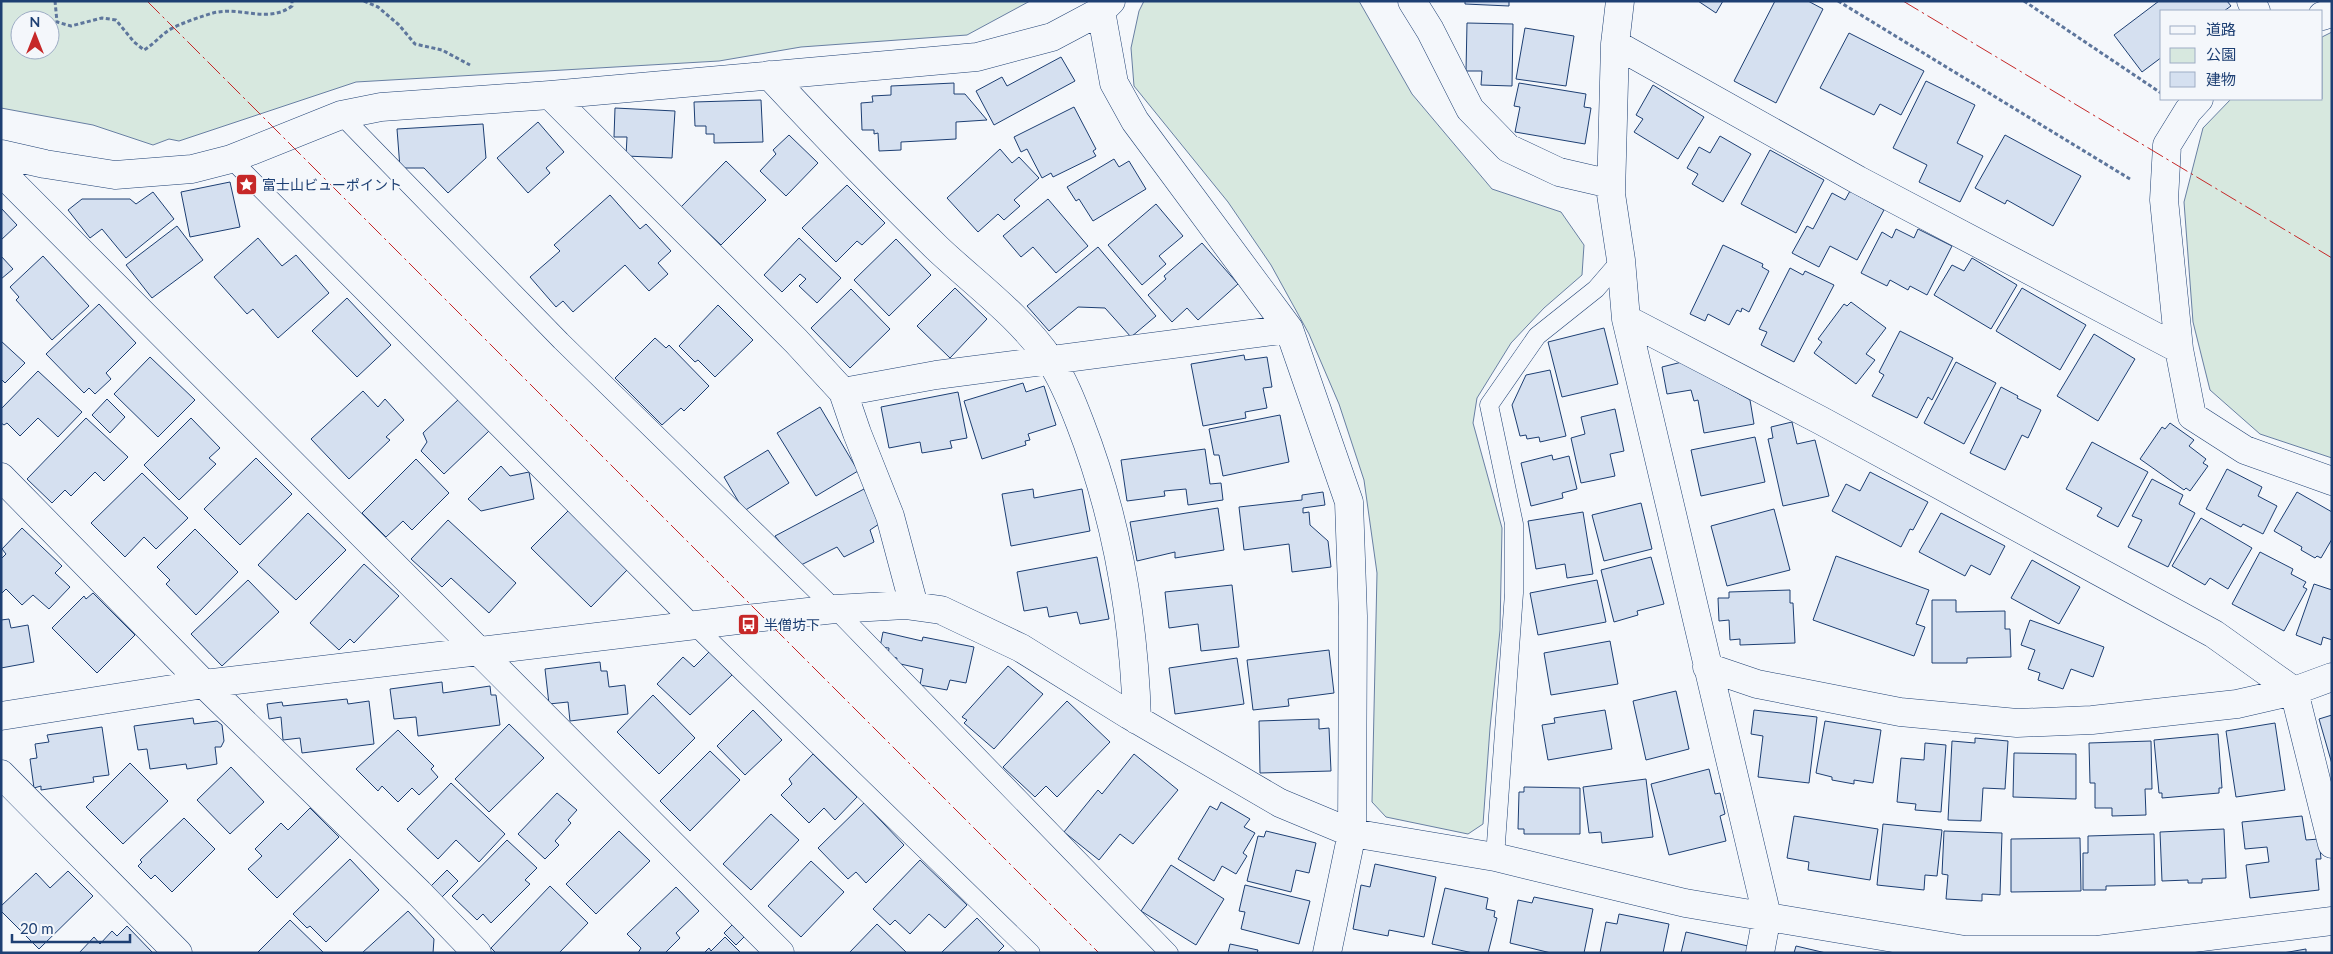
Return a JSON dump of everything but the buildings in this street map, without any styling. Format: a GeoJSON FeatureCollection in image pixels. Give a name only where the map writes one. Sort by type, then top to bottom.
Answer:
{"type":"FeatureCollection","features":[{"type":"Feature","properties":{"kind":"street"},"geometry":{"type":"LineString","coordinates":[[1412,1],[1430,30],[1470,109],[1508,148],[1559,172],[1611,184]]}},
{"type":"Feature","properties":{"kind":"street"},"geometry":{"type":"LineString","coordinates":[[1620,1],[1615,44],[1611,184],[1622,260],[1626,319],[1707,667],[1768,916],[1760,953]]}},
{"type":"Feature","properties":{"kind":"street"},"geometry":{"type":"LineString","coordinates":[[1,154],[45,164],[115,175],[192,169],[231,160],[341,115],[381,108],[977,57],[1052,37],[1106,6],[1114,83],[1135,121],[1289,329],[1349,502],[1353,616],[1352,833],[1327,953]]}},
{"type":"Feature","properties":{"kind":"street"},"geometry":{"type":"LineString","coordinates":[[1615,44],[1850,175],[2179,349]]}},
{"type":"Feature","properties":{"kind":"street"},"geometry":{"type":"LineString","coordinates":[[769,75],[827,137],[938,249],[1011,314],[1051,360],[1070,399],[1092,454],[1110,518],[1123,576],[1136,662],[1137,720]]}},
{"type":"Feature","properties":{"kind":"street"},"geometry":{"type":"LineString","coordinates":[[550,95],[796,341],[843,392],[890,516],[914,606]]}},
{"type":"Feature","properties":{"kind":"street"},"geometry":{"type":"LineString","coordinates":[[2198,100],[2188,111],[2166,145],[2164,200],[2179,349],[2192,416],[2245,450],[2332,481]]}},
{"type":"Feature","properties":{"kind":"street"},"geometry":{"type":"LineString","coordinates":[[1,172],[780,953]]}},
{"type":"Feature","properties":{"kind":"street"},"geometry":{"type":"LineString","coordinates":[[1626,319],[1820,420],[2214,634],[2294,691],[2332,844]]}},
{"type":"Feature","properties":{"kind":"street"},"geometry":{"type":"LineString","coordinates":[[843,392],[936,375],[1289,329]]}},
{"type":"Feature","properties":{"kind":"street"},"geometry":{"type":"LineString","coordinates":[[1,477],[204,684],[419,893],[477,953]]}},
{"type":"Feature","properties":{"kind":"street"},"geometry":{"type":"LineString","coordinates":[[1,716],[204,684],[835,609],[905,605],[941,610],[1021,648],[1137,720],[1280,803],[1352,833],[1495,857],[1685,903],[1965,950],[2097,950],[2332,921]]}},
{"type":"Feature","properties":{"kind":"street"},"geometry":{"type":"LineString","coordinates":[[1707,667],[1757,684],[1900,712],[2017,723],[2092,720],[2237,704],[2294,691],[2332,677]]}},
{"type":"Feature","properties":{"kind":"street"},"geometry":{"type":"LineString","coordinates":[[1,774],[178,953]]}},
{"type":"Feature","properties":{"kind":"lane"},"geometry":{"type":"LineString","coordinates":[[341,115],[561,341],[835,609],[1169,953]]}},
{"type":"Feature","properties":{"kind":"lane"},"geometry":{"type":"LineString","coordinates":[[231,160],[694,625],[1031,953]]}},
{"type":"Feature","properties":{"kind":"lane"},"geometry":{"type":"LineString","coordinates":[[1495,857],[1514,593],[1514,524],[1489,405],[1537,336],[1596,289],[1622,260]]}},
{"type":"Feature","properties":{"kind":"path"},"geometry":{"type":"LineString","coordinates":[[55,1],[57,22],[71,26],[102,18],[116,20],[134,42],[144,50],[170,30],[210,14],[228,10],[281,14],[292,6],[292,1]]}},
{"type":"Feature","properties":{"kind":"path"},"geometry":{"type":"LineString","coordinates":[[364,1],[378,7],[399,25],[415,44],[442,50],[470,64],[483,79],[492,98]]}},
{"type":"Feature","properties":{"kind":"path"},"geometry":{"type":"LineString","coordinates":[[1838,1],[1898,40],[2164,200]]}},
{"type":"Feature","properties":{"kind":"path"},"geometry":{"type":"LineString","coordinates":[[2024,1],[2160,92]]}},
{"type":"Feature","properties":{"kind":"green space"},"geometry":{"type":"Polygon","coordinates":[[[1,1],[1030,1],[967,35],[801,47],[719,61],[356,82],[179,141],[169,139],[153,145],[93,125],[1,108],[1,1]]]}},
{"type":"Feature","properties":{"kind":"green space"},"geometry":{"type":"Polygon","coordinates":[[[1144,1],[1359,1],[1412,94],[1492,189],[1561,212],[1584,245],[1582,275],[1544,308],[1511,343],[1477,398],[1473,423],[1502,528],[1500,630],[1483,824],[1468,834],[1386,817],[1372,802],[1377,573],[1364,480],[1339,404],[1309,334],[1271,265],[1228,202],[1134,86],[1131,48],[1139,11],[1144,1]]]}},
{"type":"Feature","properties":{"kind":"green space"},"geometry":{"type":"Polygon","coordinates":[[[2332,32],[2332,458],[2260,434],[2210,390],[2193,322],[2184,202],[2203,128],[2230,100],[2323,100],[2323,36],[2332,32]]]}},
{"type":"Feature","properties":{"kind":"power"},"geometry":{"type":"LineString","coordinates":[[147,1],[1099,953]]}},
{"type":"Feature","properties":{"kind":"power"},"geometry":{"type":"LineString","coordinates":[[1903,1],[2332,258]]}},
{"type":"Feature","properties":{"kind":"place","name":"富士山ビューポイント"},"geometry":{"type":"Point","coordinates":[246,184]}},
{"type":"Feature","properties":{"kind":"place","name":"半僧坊下"},"geometry":{"type":"Point","coordinates":[748,624]}}]}
